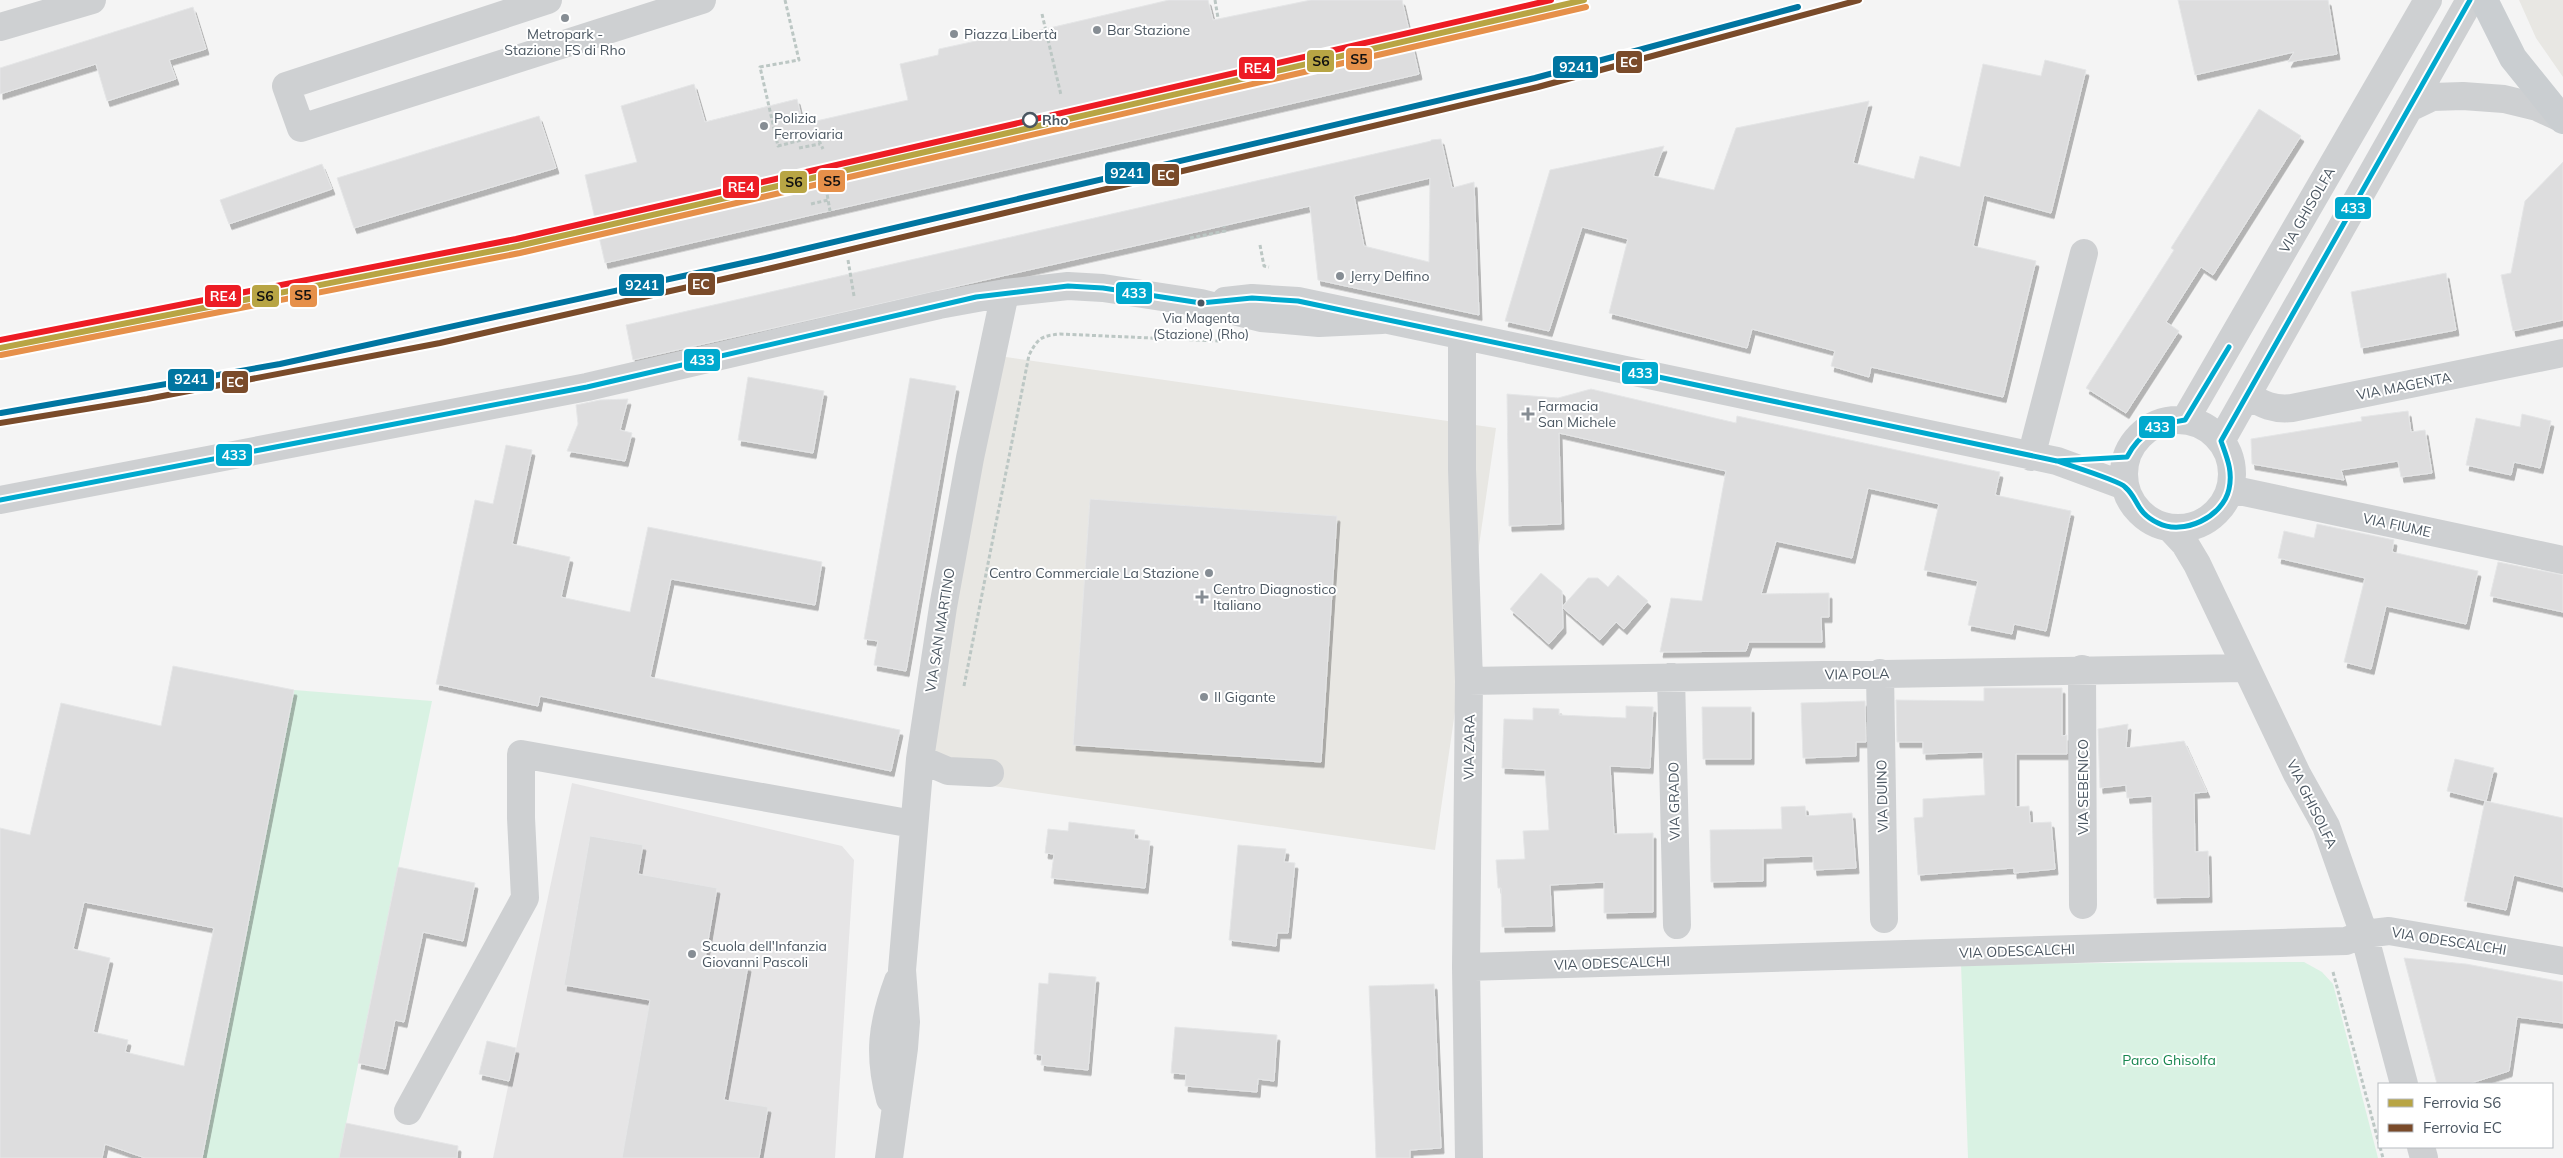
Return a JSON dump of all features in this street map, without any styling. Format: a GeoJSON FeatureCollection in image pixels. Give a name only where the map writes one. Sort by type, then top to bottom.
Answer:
{"type":"FeatureCollection","features":[{"type":"Feature","properties":{"kind":"main road"},"geometry":{"type":"LineString","coordinates":[[2484,0],[2514,58],[2562,119]]}},
{"type":"Feature","properties":{"kind":"street"},"geometry":{"type":"LineString","coordinates":[[0,27],[92,0]]}},
{"type":"Feature","properties":{"kind":"street"},"geometry":{"type":"LineString","coordinates":[[548,0],[286,86],[301,128],[702,0]]}},
{"type":"Feature","properties":{"kind":"street","name":"VIA GHISOLFA"},"geometry":{"type":"LineString","coordinates":[[2185,420],[2428,0]]}},
{"type":"Feature","properties":{"kind":"street"},"geometry":{"type":"LineString","coordinates":[[2221,441],[2470,0]]}},
{"type":"Feature","properties":{"kind":"street"},"geometry":{"type":"LineString","coordinates":[[2409,108],[2432,97],[2463,96],[2504,100],[2537,107],[2562,119]]}},
{"type":"Feature","properties":{"kind":"street"},"geometry":{"type":"LineString","coordinates":[[2044,459],[2084,252]]}},
{"type":"Feature","properties":{"kind":"street"},"geometry":{"type":"LineString","coordinates":[[0,500],[587,387],[939,304],[1005,293],[1068,286],[1103,288],[1201,303],[1261,318],[1319,323],[1382,320],[2044,459],[2125,486]]}},
{"type":"Feature","properties":{"kind":"street","name":"VIA SAN MARTINO"},"geometry":{"type":"LineString","coordinates":[[889,1158],[894,1113],[884,1077],[882,1053],[885,1020],[902,970],[920,759],[970,458],[1005,293]]}},
{"type":"Feature","properties":{"kind":"street","name":"VIA ZARA"},"geometry":{"type":"LineString","coordinates":[[1462,336],[1462,469],[1470,681],[1466,968],[1469,1158]]}},
{"type":"Feature","properties":{"kind":"street","name":"VIA MAGENTA"},"geometry":{"type":"LineString","coordinates":[[2247,395],[2262,405],[2277,409],[2292,408],[2563,353]]}},
{"type":"Feature","properties":{"kind":"street"},"geometry":{"type":"LineString","coordinates":[[2196,564],[2209,519],[2225,502],[2230,489],[2232,472],[2227,451],[2212,432],[2196,423],[2185,420],[2161,423],[2143,433],[2126,456],[2125,486],[2130,499],[2141,513],[2158,524],[2170,528],[2179,528],[2209,519]]}},
{"type":"Feature","properties":{"kind":"street"},"geometry":{"type":"LineString","coordinates":[[2044,459],[2126,456]]}},
{"type":"Feature","properties":{"kind":"street","name":"VIA FIUME"},"geometry":{"type":"LineString","coordinates":[[2230,489],[2563,560]]}},
{"type":"Feature","properties":{"kind":"street","name":"VIA GHISOLFA"},"geometry":{"type":"LineString","coordinates":[[2170,528],[2184,544],[2196,564],[2245,668],[2326,826],[2364,934],[2404,1083]]}},
{"type":"Feature","properties":{"kind":"street","name":"VIA POLA"},"geometry":{"type":"LineString","coordinates":[[1470,681],[2245,668]]}},
{"type":"Feature","properties":{"kind":"street","name":"VIA SEBENICO"},"geometry":{"type":"LineString","coordinates":[[2082,670],[2083,905]]}},
{"type":"Feature","properties":{"kind":"street","name":"VIA DUINO"},"geometry":{"type":"LineString","coordinates":[[1880,674],[1884,919]]}},
{"type":"Feature","properties":{"kind":"street","name":"VIA GRADO"},"geometry":{"type":"LineString","coordinates":[[1671,677],[1677,925]]}},
{"type":"Feature","properties":{"kind":"street"},"geometry":{"type":"LineString","coordinates":[[408,1111],[525,898],[521,818],[522,754],[913,824]]}},
{"type":"Feature","properties":{"kind":"street"},"geometry":{"type":"LineString","coordinates":[[920,759],[948,771],[990,773]]}},
{"type":"Feature","properties":{"kind":"street","name":"VIA ODESCALCHI"},"geometry":{"type":"LineString","coordinates":[[1466,968],[2346,942],[2364,934],[2389,931],[2563,961]]}},
{"type":"Feature","properties":{"kind":"path"},"geometry":{"type":"LineString","coordinates":[[785,0],[799,60],[760,67],[778,146],[817,136],[822,150]]}},
{"type":"Feature","properties":{"kind":"path"},"geometry":{"type":"LineString","coordinates":[[1215,0],[1218,18]]}},
{"type":"Feature","properties":{"kind":"path"},"geometry":{"type":"LineString","coordinates":[[1042,14],[1061,95]]}},
{"type":"Feature","properties":{"kind":"path"},"geometry":{"type":"LineString","coordinates":[[799,148],[820,144]]}},
{"type":"Feature","properties":{"kind":"path"},"geometry":{"type":"LineString","coordinates":[[825,182],[830,211]]}},
{"type":"Feature","properties":{"kind":"path"},"geometry":{"type":"LineString","coordinates":[[811,204],[828,200]]}},
{"type":"Feature","properties":{"kind":"path"},"geometry":{"type":"LineString","coordinates":[[1190,238],[1225,231],[1224,226]]}},
{"type":"Feature","properties":{"kind":"path"},"geometry":{"type":"LineString","coordinates":[[1260,245],[1264,266],[1272,268]]}},
{"type":"Feature","properties":{"kind":"path"},"geometry":{"type":"LineString","coordinates":[[848,260],[853,292]]}},
{"type":"Feature","properties":{"kind":"path"},"geometry":{"type":"LineString","coordinates":[[963,695],[1009,448],[1029,355],[1036,340],[1046,335],[1060,334],[1229,342]]}},
{"type":"Feature","properties":{"kind":"path"},"geometry":{"type":"LineString","coordinates":[[2326,942],[2378,1137]]}},
{"type":"Feature","properties":{"kind":"shaded area"},"geometry":{"type":"Polygon","coordinates":[[[2519,0],[2563,0],[2563,77],[2536,38],[2519,0]]]}},
{"type":"Feature","properties":{"kind":"shaded area"},"geometry":{"type":"Polygon","coordinates":[[[985,354],[1496,428],[1435,850],[924,776],[985,354]]]}},
{"type":"Feature","properties":{"kind":"shaded area","name":"Scuola dell'Infanzia Giovanni Pascoli"},"geometry":{"type":"Polygon","coordinates":[[[572,783],[842,846],[854,860],[835,1158],[493,1158],[572,783]]]}},
{"type":"Feature","properties":{"kind":"green space"},"geometry":{"type":"Polygon","coordinates":[[[294,690],[432,701],[339,1158],[203,1158],[294,690]]]}},
{"type":"Feature","properties":{"kind":"green space","name":"Parco Ghisolfa"},"geometry":{"type":"Polygon","coordinates":[[[2304,962],[2322,972],[2333,984],[2378,1158],[1968,1158],[1961,964],[2304,962]]]}},
{"type":"Feature","properties":{"kind":"building"},"geometry":{"type":"Polygon","coordinates":[[[1169,0],[1208,0],[1213,20],[1311,0],[1402,0],[1419,74],[605,263],[585,175],[637,162],[621,106],[694,84],[705,122],[797,99],[803,124],[908,100],[900,64],[938,55],[939,49],[985,39],[994,41],[1169,0]]]}},
{"type":"Feature","properties":{"kind":"building"},"geometry":{"type":"Polygon","coordinates":[[[2178,0],[2328,0],[2337,54],[2288,62],[2294,52],[2195,75],[2178,0]]]}},
{"type":"Feature","properties":{"kind":"building"},"geometry":{"type":"Polygon","coordinates":[[[193,7],[206,49],[169,60],[176,79],[107,101],[96,64],[0,94],[0,68],[193,7]]]}},
{"type":"Feature","properties":{"kind":"building"},"geometry":{"type":"Polygon","coordinates":[[[2045,60],[2086,70],[2051,213],[1984,195],[1973,246],[2036,261],[2003,397],[1871,367],[1869,377],[1831,366],[1835,351],[1752,329],[1747,348],[1609,313],[1628,239],[1582,227],[1549,331],[1505,321],[1550,170],[1664,146],[1653,176],[1714,190],[1736,128],[1869,101],[1853,163],[1914,179],[1920,156],[1960,167],[1983,64],[2041,76],[2045,60]]]}},
{"type":"Feature","properties":{"kind":"building"},"geometry":{"type":"Polygon","coordinates":[[[2259,109],[2301,136],[2213,275],[2201,267],[2166,322],[2179,331],[2126,413],[2086,388],[2174,250],[2171,248],[2259,109]]]}},
{"type":"Feature","properties":{"kind":"building"},"geometry":{"type":"Polygon","coordinates":[[[539,116],[556,168],[354,228],[337,178],[539,116]]]}},
{"type":"Feature","properties":{"kind":"building"},"geometry":{"type":"Polygon","coordinates":[[[1441,139],[1452,188],[1474,182],[1479,315],[1318,280],[1310,206],[633,360],[626,325],[1441,139]],[[1430,178],[1354,196],[1364,246],[1429,262],[1430,178]]]}},
{"type":"Feature","properties":{"kind":"building"},"geometry":{"type":"Polygon","coordinates":[[[2563,162],[2563,320],[2513,331],[2501,275],[2511,273],[2525,201],[2563,162]]]}},
{"type":"Feature","properties":{"kind":"building"},"geometry":{"type":"Polygon","coordinates":[[[322,164],[332,189],[229,224],[220,200],[322,164]]]}},
{"type":"Feature","properties":{"kind":"building"},"geometry":{"type":"Polygon","coordinates":[[[2446,273],[2456,330],[2361,348],[2351,292],[2446,273]]]}},
{"type":"Feature","properties":{"kind":"building"},"geometry":{"type":"Polygon","coordinates":[[[748,377],[824,391],[813,453],[738,440],[748,377]]]}},
{"type":"Feature","properties":{"kind":"building"},"geometry":{"type":"Polygon","coordinates":[[[910,378],[956,386],[906,671],[874,665],[878,641],[864,639],[910,378]]]}},
{"type":"Feature","properties":{"kind":"building"},"geometry":{"type":"Polygon","coordinates":[[[1591,389],[1736,423],[1737,416],[2000,472],[1995,495],[2071,511],[2046,631],[2014,624],[2012,634],[1968,625],[1978,581],[1924,570],[1939,504],[1868,488],[1852,558],[1776,541],[1761,594],[1829,593],[1829,617],[1821,617],[1822,642],[1749,642],[1746,651],[1660,652],[1671,598],[1702,601],[1726,471],[1559,433],[1561,524],[1509,526],[1507,394],[1558,398],[1591,389]]]}},
{"type":"Feature","properties":{"kind":"building"},"geometry":{"type":"Polygon","coordinates":[[[628,399],[620,430],[632,433],[625,461],[567,451],[578,424],[576,405],[600,400],[628,399]]]}},
{"type":"Feature","properties":{"kind":"building"},"geometry":{"type":"Polygon","coordinates":[[[2408,411],[2411,432],[2425,430],[2432,473],[2401,477],[2398,461],[2341,470],[2344,480],[2252,464],[2251,439],[2362,421],[2361,417],[2408,411]]]}},
{"type":"Feature","properties":{"kind":"building"},"geometry":{"type":"Polygon","coordinates":[[[2522,414],[2551,421],[2540,468],[2514,462],[2511,475],[2466,465],[2476,418],[2520,427],[2522,414]]]}},
{"type":"Feature","properties":{"kind":"building"},"geometry":{"type":"Polygon","coordinates":[[[506,445],[532,450],[512,544],[570,557],[561,597],[630,612],[648,527],[822,562],[815,605],[671,579],[650,677],[900,730],[891,771],[540,696],[538,706],[436,684],[475,500],[493,504],[506,445]]]}},
{"type":"Feature","properties":{"kind":"building","name":"Centro Commerciale La Stazione"},"geometry":{"type":"Polygon","coordinates":[[[1090,499],[1337,516],[1321,762],[1073,745],[1090,499]]]}},
{"type":"Feature","properties":{"kind":"building"},"geometry":{"type":"Polygon","coordinates":[[[2317,524],[2394,540],[2392,552],[2478,571],[2466,624],[2386,606],[2371,669],[2344,662],[2365,578],[2278,558],[2284,531],[2314,538],[2317,524]]]}},
{"type":"Feature","properties":{"kind":"building"},"geometry":{"type":"Polygon","coordinates":[[[2498,562],[2563,575],[2563,612],[2490,596],[2498,562]]]}},
{"type":"Feature","properties":{"kind":"building"},"geometry":{"type":"Polygon","coordinates":[[[1541,573],[1562,591],[1563,628],[1549,644],[1510,609],[1541,573]]]}},
{"type":"Feature","properties":{"kind":"building"},"geometry":{"type":"Polygon","coordinates":[[[1618,575],[1648,601],[1624,629],[1616,622],[1600,640],[1562,607],[1588,578],[1598,578],[1608,587],[1618,575]]]}},
{"type":"Feature","properties":{"kind":"building"},"geometry":{"type":"Polygon","coordinates":[[[173,666],[294,690],[202,1158],[145,1158],[105,1144],[102,1158],[0,1158],[0,828],[30,835],[61,703],[161,726],[173,666]],[[84,902],[73,949],[110,958],[93,1032],[128,1040],[125,1052],[184,1066],[214,928],[84,902]]]}},
{"type":"Feature","properties":{"kind":"building"},"geometry":{"type":"Polygon","coordinates":[[[1984,688],[2062,688],[2062,736],[2067,735],[2067,754],[2016,754],[2016,807],[2029,806],[2030,823],[2051,822],[2055,869],[2014,873],[2014,868],[1918,875],[1914,818],[1923,817],[1923,799],[1985,795],[1983,752],[1923,754],[1923,742],[1897,742],[1896,700],[1984,701],[1984,688]]]}},
{"type":"Feature","properties":{"kind":"building"},"geometry":{"type":"Polygon","coordinates":[[[1865,701],[1866,742],[1856,742],[1856,756],[1803,758],[1801,703],[1865,701]]]}},
{"type":"Feature","properties":{"kind":"building"},"geometry":{"type":"Polygon","coordinates":[[[1626,706],[1653,707],[1650,768],[1610,766],[1614,834],[1653,833],[1653,912],[1604,913],[1604,882],[1550,885],[1552,926],[1502,927],[1501,888],[1498,888],[1496,860],[1525,859],[1523,831],[1549,830],[1545,770],[1502,768],[1504,719],[1533,720],[1533,708],[1559,709],[1559,715],[1626,718],[1626,706]]]}},
{"type":"Feature","properties":{"kind":"building"},"geometry":{"type":"Polygon","coordinates":[[[1702,707],[1751,707],[1751,759],[1703,759],[1702,707]]]}},
{"type":"Feature","properties":{"kind":"building"},"geometry":{"type":"Polygon","coordinates":[[[2128,724],[2126,748],[2184,741],[2207,792],[2194,793],[2195,852],[2208,851],[2209,897],[2154,898],[2152,796],[2127,798],[2126,785],[2100,788],[2098,729],[2128,724]]]}},
{"type":"Feature","properties":{"kind":"building"},"geometry":{"type":"Polygon","coordinates":[[[2455,759],[2494,768],[2486,801],[2447,791],[2455,759]]]}},
{"type":"Feature","properties":{"kind":"building"},"geometry":{"type":"Polygon","coordinates":[[[2485,801],[2563,818],[2563,887],[2514,875],[2506,910],[2464,901],[2485,801]]]}},
{"type":"Feature","properties":{"kind":"building"},"geometry":{"type":"Polygon","coordinates":[[[1805,806],[1806,816],[1852,813],[1856,868],[1814,870],[1813,856],[1763,858],[1763,881],[1711,882],[1710,830],[1782,829],[1781,807],[1805,806]]]}},
{"type":"Feature","properties":{"kind":"building"},"geometry":{"type":"Polygon","coordinates":[[[1069,822],[1135,830],[1134,839],[1150,841],[1145,888],[1051,878],[1054,854],[1045,853],[1048,829],[1068,831],[1069,822]]]}},
{"type":"Feature","properties":{"kind":"building"},"geometry":{"type":"Polygon","coordinates":[[[590,836],[643,845],[638,874],[717,888],[705,959],[748,966],[724,1100],[768,1107],[759,1158],[622,1158],[650,1000],[564,985],[590,836]]]}},
{"type":"Feature","properties":{"kind":"building"},"geometry":{"type":"Polygon","coordinates":[[[1238,845],[1286,849],[1284,862],[1295,863],[1288,933],[1277,933],[1276,946],[1229,940],[1238,845]]]}},
{"type":"Feature","properties":{"kind":"building"},"geometry":{"type":"Polygon","coordinates":[[[398,867],[475,883],[463,941],[423,932],[404,1022],[395,1020],[385,1069],[358,1063],[398,867]]]}},
{"type":"Feature","properties":{"kind":"building"},"geometry":{"type":"Polygon","coordinates":[[[2404,958],[2466,964],[2563,982],[2563,1023],[2517,1017],[2509,1071],[2471,1083],[2437,1083],[2404,958]]]}},
{"type":"Feature","properties":{"kind":"building"},"geometry":{"type":"Polygon","coordinates":[[[1049,973],[1096,977],[1088,1070],[1041,1065],[1042,1055],[1034,1054],[1039,983],[1048,984],[1049,973]]]}},
{"type":"Feature","properties":{"kind":"building"},"geometry":{"type":"Polygon","coordinates":[[[1434,984],[1441,1148],[1410,1150],[1410,1158],[1376,1158],[1369,986],[1434,984]]]}},
{"type":"Feature","properties":{"kind":"building"},"geometry":{"type":"Polygon","coordinates":[[[1175,1027],[1277,1035],[1274,1081],[1258,1079],[1257,1092],[1185,1086],[1186,1074],[1171,1073],[1175,1027]]]}},
{"type":"Feature","properties":{"kind":"building"},"geometry":{"type":"Polygon","coordinates":[[[487,1041],[516,1048],[509,1081],[479,1074],[487,1041]]]}},
{"type":"Feature","properties":{"kind":"building"},"geometry":{"type":"Polygon","coordinates":[[[346,1123],[458,1146],[457,1158],[339,1158],[346,1123]]]}},
{"type":"Feature","properties":{"kind":"rail line","name":"S6"},"geometry":{"type":"LineString","coordinates":[[0,348],[518,246],[1584,0]]}},
{"type":"Feature","properties":{"kind":"rail line","name":"EC"},"geometry":{"type":"LineString","coordinates":[[0,423],[147,399],[440,343],[772,268],[1538,87],[1859,0]]}},
{"type":"Feature","properties":{"kind":"transit line","name":"RE4"},"geometry":{"type":"LineString","coordinates":[[0,340],[516,239],[1551,0]]}},
{"type":"Feature","properties":{"kind":"transit line","name":"433"},"geometry":{"type":"LineString","coordinates":[[0,500],[587,387],[976,297],[1068,286],[1103,288],[1201,303],[1252,298],[1298,301],[2057,461],[2121,484],[2141,510],[2158,523],[2179,527],[2190,525],[2210,515],[2219,508],[2225,499],[2229,489],[2230,476],[2229,465],[2221,441],[2470,0]]}},
{"type":"Feature","properties":{"kind":"transit line","name":"S5"},"geometry":{"type":"LineString","coordinates":[[1,355],[520,253],[1586,7]]}},
{"type":"Feature","properties":{"kind":"transit line","name":"9241"},"geometry":{"type":"LineString","coordinates":[[1,413],[280,364],[770,257],[1535,78],[1798,7]]}},
{"type":"Feature","properties":{"kind":"transit line","name":"433"},"geometry":{"type":"LineString","coordinates":[[2056,461],[2127,457],[2132,448],[2144,435],[2166,424],[2185,420],[2229,347]]}},
{"type":"Feature","properties":{"kind":"place","name":"Metropark - Stazione FS di Rho"},"geometry":{"type":"Point","coordinates":[565,18]}},
{"type":"Feature","properties":{"kind":"place","name":"Bar Stazione"},"geometry":{"type":"Point","coordinates":[1097,30]}},
{"type":"Feature","properties":{"kind":"place","name":"Piazza Libertà"},"geometry":{"type":"Point","coordinates":[954,34]}},
{"type":"Feature","properties":{"kind":"place","name":"Rho"},"geometry":{"type":"Point","coordinates":[1030,120]}},
{"type":"Feature","properties":{"kind":"place","name":"Polizia Ferroviaria"},"geometry":{"type":"Point","coordinates":[764,126]}},
{"type":"Feature","properties":{"kind":"place","name":"Jerry Delfino"},"geometry":{"type":"Point","coordinates":[1340,276]}},
{"type":"Feature","properties":{"kind":"place","name":"Via Magenta (Stazione) (Rho)"},"geometry":{"type":"Point","coordinates":[1201,303]}},
{"type":"Feature","properties":{"kind":"place","name":"Farmacia San Michele"},"geometry":{"type":"Point","coordinates":[1528,414]}},
{"type":"Feature","properties":{"kind":"place","name":"Centro Commerciale La Stazione"},"geometry":{"type":"Point","coordinates":[1209,573]}},
{"type":"Feature","properties":{"kind":"place","name":"Centro Diagnostico Italiano"},"geometry":{"type":"Point","coordinates":[1202,597]}},
{"type":"Feature","properties":{"kind":"place","name":"Il Gigante"},"geometry":{"type":"Point","coordinates":[1204,697]}},
{"type":"Feature","properties":{"kind":"place","name":"Scuola dell'Infanzia Giovanni Pascoli"},"geometry":{"type":"Point","coordinates":[692,954]}}]}
